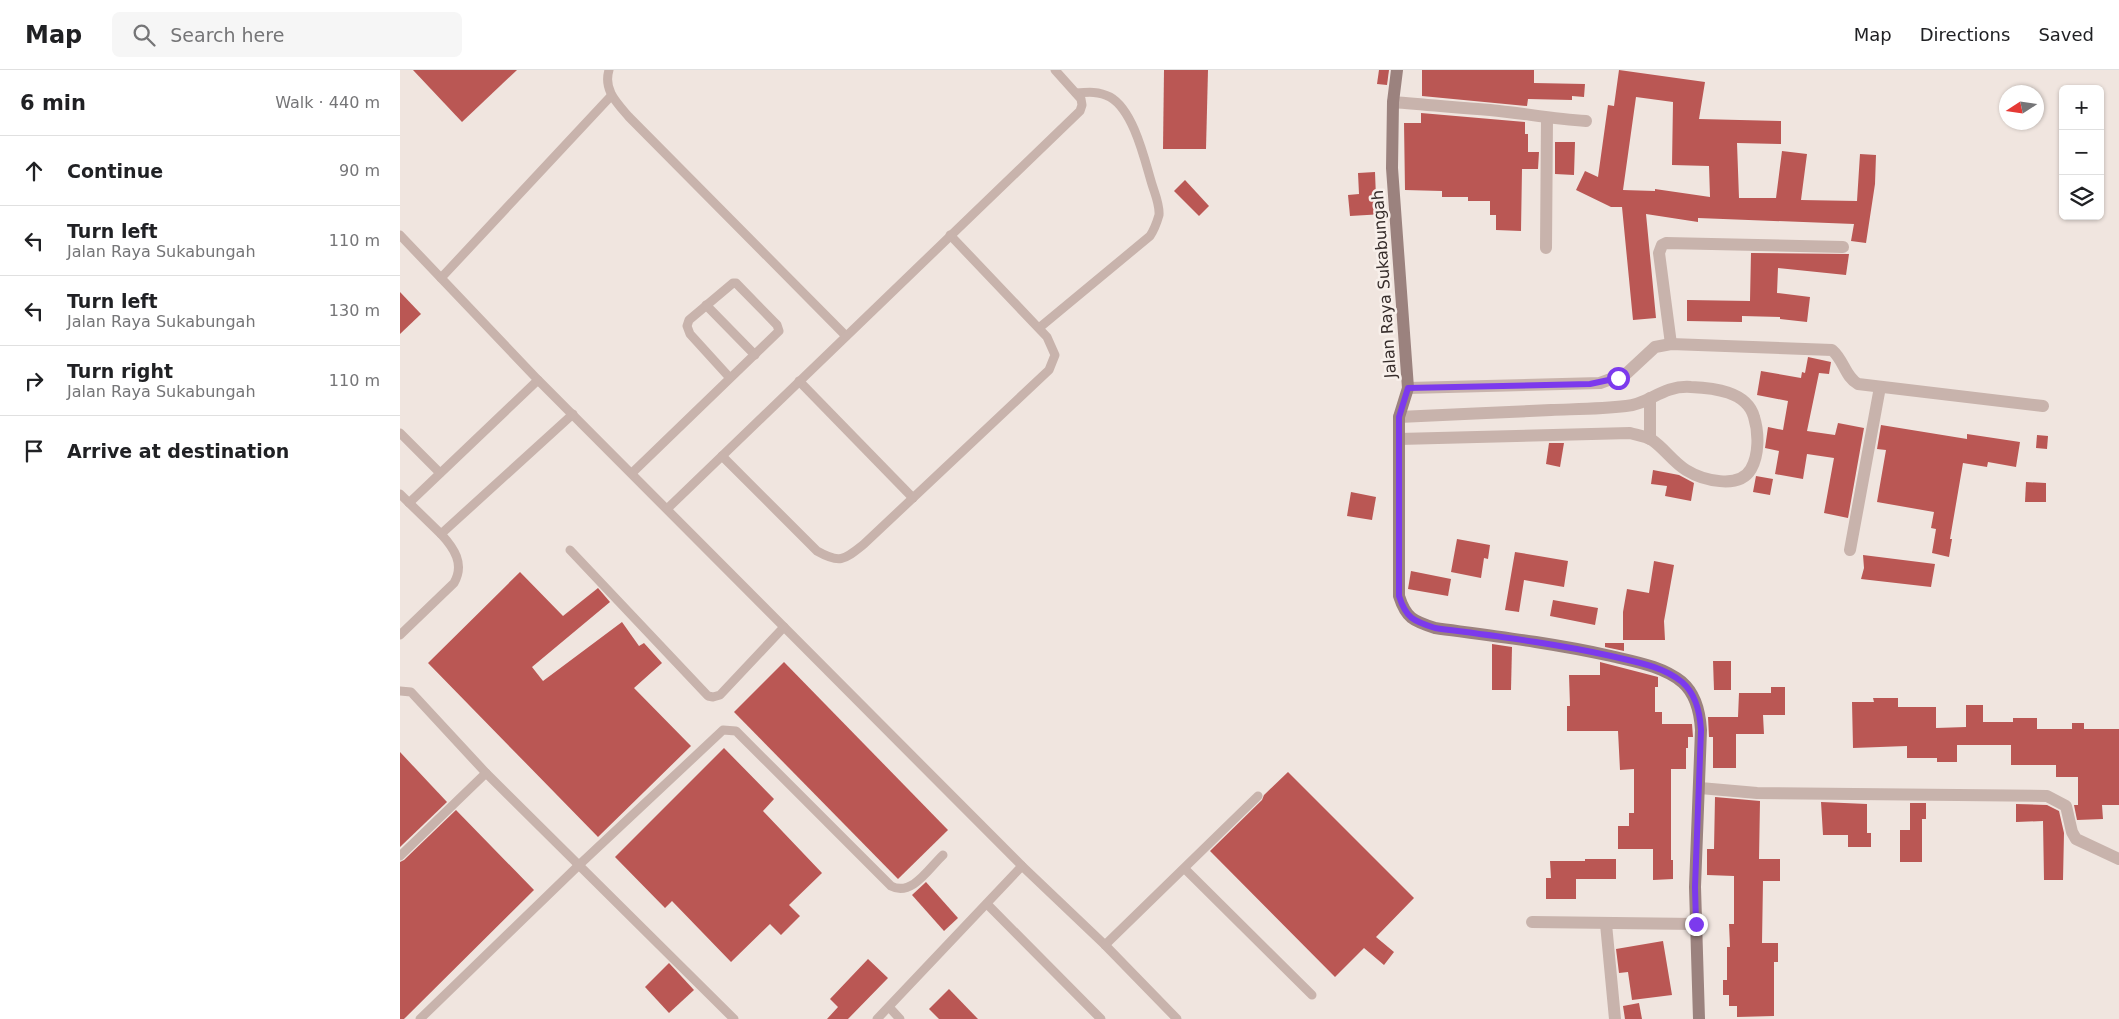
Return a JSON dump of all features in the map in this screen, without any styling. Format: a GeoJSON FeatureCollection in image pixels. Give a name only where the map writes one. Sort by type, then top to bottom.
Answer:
{"type":"FeatureCollection","features":[{"type":"Feature","properties":{"kind":"street","name":"Jalan Raya Sukabungah"},"geometry":{"type":"LineString","coordinates":[[1397,70],[1393,102],[1392,168],[1408,388],[1399,417],[1399,596],[1404,611],[1416,622],[1435,628],[1562,645],[1664,670],[1689,690],[1699,711],[1701,730],[1695,877],[1699,1019]]}},
{"type":"Feature","properties":{"kind":"street"},"geometry":{"type":"LineString","coordinates":[[1393,102],[1586,121]]}},
{"type":"Feature","properties":{"kind":"street"},"geometry":{"type":"LineString","coordinates":[[1546,248],[1547,118]]}},
{"type":"Feature","properties":{"kind":"street"},"geometry":{"type":"LineString","coordinates":[[1671,344],[1659,253],[1662,245],[1666,243],[1843,247]]}},
{"type":"Feature","properties":{"kind":"street"},"geometry":{"type":"LineString","coordinates":[[1408,388],[1600,383],[1627,373],[1654,347],[1671,344],[1832,350],[1841,360],[1852,381],[1858,384],[2043,406]]}},
{"type":"Feature","properties":{"kind":"street"},"geometry":{"type":"LineString","coordinates":[[1399,417],[1629,406],[1676,386],[1721,390],[1739,397],[1753,413],[1758,442],[1752,466],[1747,476],[1724,481],[1697,476],[1684,469],[1650,439],[1630,433],[1399,439]]}},
{"type":"Feature","properties":{"kind":"street"},"geometry":{"type":"LineString","coordinates":[[1850,550],[1880,387]]}},
{"type":"Feature","properties":{"kind":"street"},"geometry":{"type":"LineString","coordinates":[[1650,398],[1650,439]]}},
{"type":"Feature","properties":{"kind":"street"},"geometry":{"type":"LineString","coordinates":[[1700,788],[1757,793],[2047,796],[2066,806],[2072,832],[2076,839],[2119,859]]}},
{"type":"Feature","properties":{"kind":"street"},"geometry":{"type":"LineString","coordinates":[[1532,922],[1696,924]]}},
{"type":"Feature","properties":{"kind":"street"},"geometry":{"type":"LineString","coordinates":[[1606,924],[1615,1019]]}},
{"type":"Feature","properties":{"kind":"lane"},"geometry":{"type":"LineString","coordinates":[[609,70],[606,83],[611,96],[629,117],[846,336]]}},
{"type":"Feature","properties":{"kind":"lane"},"geometry":{"type":"LineString","coordinates":[[667,509],[1080,111],[1082,105],[1076,93],[1055,70]]}},
{"type":"Feature","properties":{"kind":"lane"},"geometry":{"type":"LineString","coordinates":[[1039,328],[1143,243],[1155,228],[1159,214],[1158,203],[1142,149],[1129,120],[1119,104],[1102,93],[1091,91],[1076,93]]}},
{"type":"Feature","properties":{"kind":"lane"},"geometry":{"type":"LineString","coordinates":[[441,278],[611,96]]}},
{"type":"Feature","properties":{"kind":"lane"},"geometry":{"type":"LineString","coordinates":[[722,456],[817,551],[836,560],[848,557],[1049,370],[1055,355],[1050,342],[1039,328],[950,235]]}},
{"type":"Feature","properties":{"kind":"lane"},"geometry":{"type":"LineString","coordinates":[[400,236],[538,380],[1177,1019]]}},
{"type":"Feature","properties":{"kind":"lane"},"geometry":{"type":"LineString","coordinates":[[632,473],[755,355],[779,329],[736,283],[730,284],[689,320],[687,329],[730,378]]}},
{"type":"Feature","properties":{"kind":"lane"},"geometry":{"type":"LineString","coordinates":[[706,305],[755,355]]}},
{"type":"Feature","properties":{"kind":"lane"},"geometry":{"type":"LineString","coordinates":[[409,503],[538,380]]}},
{"type":"Feature","properties":{"kind":"lane"},"geometry":{"type":"LineString","coordinates":[[799,381],[913,498]]}},
{"type":"Feature","properties":{"kind":"lane"},"geometry":{"type":"LineString","coordinates":[[442,534],[573,414]]}},
{"type":"Feature","properties":{"kind":"lane"},"geometry":{"type":"LineString","coordinates":[[400,433],[440,473]]}},
{"type":"Feature","properties":{"kind":"lane"},"geometry":{"type":"LineString","coordinates":[[400,494],[453,546],[458,559],[459,569],[458,577],[454,583],[400,635]]}},
{"type":"Feature","properties":{"kind":"lane"},"geometry":{"type":"LineString","coordinates":[[570,550],[708,696],[720,695],[784,626]]}},
{"type":"Feature","properties":{"kind":"lane"},"geometry":{"type":"LineString","coordinates":[[400,691],[411,692],[486,773],[734,1019]]}},
{"type":"Feature","properties":{"kind":"lane"},"geometry":{"type":"LineString","coordinates":[[420,1019],[721,731],[730,729],[736,731],[890,886],[897,890],[904,890],[912,886],[943,854]]}},
{"type":"Feature","properties":{"kind":"lane"},"geometry":{"type":"LineString","coordinates":[[400,856],[486,773]]}},
{"type":"Feature","properties":{"kind":"lane"},"geometry":{"type":"LineString","coordinates":[[1105,945],[1258,796]]}},
{"type":"Feature","properties":{"kind":"lane"},"geometry":{"type":"LineString","coordinates":[[876,1019],[1022,866]]}},
{"type":"Feature","properties":{"kind":"lane"},"geometry":{"type":"LineString","coordinates":[[1185,869],[1312,995]]}},
{"type":"Feature","properties":{"kind":"lane"},"geometry":{"type":"LineString","coordinates":[[987,904],[1101,1019]]}},
{"type":"Feature","properties":{"kind":"lane"},"geometry":{"type":"LineString","coordinates":[[889,1007],[900,1019]]}},
{"type":"Feature","properties":{"kind":"building"},"geometry":{"type":"Polygon","coordinates":[[[413,70],[517,70],[462,122],[413,70]]]}},
{"type":"Feature","properties":{"kind":"building"},"geometry":{"type":"Polygon","coordinates":[[[1164,70],[1208,70],[1206,149],[1163,149],[1164,70]]]}},
{"type":"Feature","properties":{"kind":"building"},"geometry":{"type":"Polygon","coordinates":[[[1379,70],[1389,70],[1387,85],[1377,84],[1379,70]]]}},
{"type":"Feature","properties":{"kind":"building"},"geometry":{"type":"Polygon","coordinates":[[[1422,70],[1534,70],[1534,83],[1585,84],[1584,97],[1572,96],[1572,100],[1528,99],[1527,106],[1422,96],[1422,70]]]}},
{"type":"Feature","properties":{"kind":"building"},"geometry":{"type":"Polygon","coordinates":[[[1619,70],[1705,82],[1699,119],[1781,121],[1781,144],[1737,143],[1739,198],[1776,198],[1782,151],[1807,154],[1801,200],[1857,201],[1860,154],[1876,155],[1875,184],[1866,243],[1851,241],[1854,224],[1698,218],[1698,222],[1646,214],[1656,318],[1633,320],[1622,207],[1611,207],[1576,190],[1585,171],[1598,177],[1608,105],[1614,106],[1619,70]],[[1636,97],[1623,190],[1655,191],[1655,189],[1710,197],[1709,166],[1672,165],[1673,102],[1636,97]]]}},
{"type":"Feature","properties":{"kind":"building"},"geometry":{"type":"Polygon","coordinates":[[[1421,113],[1525,122],[1525,134],[1528,134],[1528,152],[1539,152],[1538,169],[1522,169],[1521,231],[1496,230],[1496,215],[1490,215],[1490,201],[1468,201],[1468,197],[1442,197],[1442,191],[1405,190],[1404,123],[1421,123],[1421,113]]]}},
{"type":"Feature","properties":{"kind":"building"},"geometry":{"type":"Polygon","coordinates":[[[1555,142],[1575,142],[1574,175],[1555,174],[1555,142]]]}},
{"type":"Feature","properties":{"kind":"building"},"geometry":{"type":"Polygon","coordinates":[[[1375,172],[1376,198],[1384,198],[1384,214],[1350,216],[1348,195],[1359,194],[1358,173],[1375,172]]]}},
{"type":"Feature","properties":{"kind":"building"},"geometry":{"type":"Polygon","coordinates":[[[1185,180],[1209,206],[1199,216],[1174,191],[1185,180]]]}},
{"type":"Feature","properties":{"kind":"building"},"geometry":{"type":"Polygon","coordinates":[[[1751,253],[1849,254],[1846,275],[1778,268],[1777,293],[1810,297],[1807,322],[1780,319],[1780,317],[1742,316],[1742,322],[1687,321],[1687,300],[1750,301],[1751,253]]]}},
{"type":"Feature","properties":{"kind":"building"},"geometry":{"type":"Polygon","coordinates":[[[400,292],[421,314],[400,334],[400,292]]]}},
{"type":"Feature","properties":{"kind":"building"},"geometry":{"type":"Polygon","coordinates":[[[1808,357],[1831,362],[1829,374],[1819,373],[1807,431],[1835,435],[1838,423],[1864,428],[1848,518],[1824,513],[1834,458],[1807,454],[1803,479],[1775,474],[1779,451],[1765,448],[1768,427],[1783,430],[1788,401],[1757,395],[1761,371],[1801,378],[1802,372],[1805,373],[1808,357]]]}},
{"type":"Feature","properties":{"kind":"building"},"geometry":{"type":"Polygon","coordinates":[[[1881,425],[1967,439],[1967,434],[2020,442],[2016,467],[1988,462],[1987,467],[1963,463],[1950,539],[1952,539],[1949,557],[1932,553],[1936,529],[1931,528],[1934,512],[1877,502],[1886,450],[1877,449],[1881,425]]]}},
{"type":"Feature","properties":{"kind":"building"},"geometry":{"type":"Polygon","coordinates":[[[2037,435],[2048,436],[2047,449],[2036,448],[2037,435]]]}},
{"type":"Feature","properties":{"kind":"building"},"geometry":{"type":"Polygon","coordinates":[[[1549,443],[1564,443],[1560,467],[1546,464],[1549,443]]]}},
{"type":"Feature","properties":{"kind":"building"},"geometry":{"type":"Polygon","coordinates":[[[1653,470],[1679,475],[1694,483],[1691,501],[1665,496],[1667,486],[1651,484],[1653,470]]]}},
{"type":"Feature","properties":{"kind":"building"},"geometry":{"type":"Polygon","coordinates":[[[1756,476],[1773,479],[1770,495],[1753,492],[1756,476]]]}},
{"type":"Feature","properties":{"kind":"building"},"geometry":{"type":"Polygon","coordinates":[[[2026,482],[2046,483],[2046,502],[2025,502],[2026,482]]]}},
{"type":"Feature","properties":{"kind":"building"},"geometry":{"type":"Polygon","coordinates":[[[1351,492],[1376,497],[1372,520],[1347,516],[1351,492]]]}},
{"type":"Feature","properties":{"kind":"building"},"geometry":{"type":"Polygon","coordinates":[[[1457,539],[1490,545],[1488,559],[1484,558],[1481,578],[1451,572],[1457,539]]]}},
{"type":"Feature","properties":{"kind":"building"},"geometry":{"type":"Polygon","coordinates":[[[1515,552],[1568,561],[1564,587],[1524,580],[1519,612],[1505,610],[1515,552]]]}},
{"type":"Feature","properties":{"kind":"building"},"geometry":{"type":"Polygon","coordinates":[[[1863,555],[1935,564],[1931,587],[1861,579],[1864,568],[1863,555]]]}},
{"type":"Feature","properties":{"kind":"building"},"geometry":{"type":"Polygon","coordinates":[[[1654,561],[1674,565],[1664,621],[1665,640],[1623,640],[1623,612],[1627,589],[1649,593],[1654,561]]]}},
{"type":"Feature","properties":{"kind":"building"},"geometry":{"type":"Polygon","coordinates":[[[1411,571],[1451,579],[1448,596],[1408,589],[1411,571]]]}},
{"type":"Feature","properties":{"kind":"building"},"geometry":{"type":"Polygon","coordinates":[[[520,572],[563,616],[598,588],[610,602],[532,667],[543,681],[622,622],[639,646],[644,643],[662,663],[634,688],[691,746],[598,837],[428,663],[520,572]]]}},
{"type":"Feature","properties":{"kind":"building"},"geometry":{"type":"Polygon","coordinates":[[[1553,600],[1598,608],[1595,625],[1550,616],[1553,600]]]}},
{"type":"Feature","properties":{"kind":"building"},"geometry":{"type":"Polygon","coordinates":[[[1605,643],[1624,643],[1624,651],[1605,647],[1605,643]]]}},
{"type":"Feature","properties":{"kind":"building"},"geometry":{"type":"Polygon","coordinates":[[[1492,644],[1512,647],[1511,690],[1492,690],[1492,644]]]}},
{"type":"Feature","properties":{"kind":"building"},"geometry":{"type":"Polygon","coordinates":[[[1713,661],[1731,661],[1731,690],[1714,690],[1713,661]]]}},
{"type":"Feature","properties":{"kind":"building"},"geometry":{"type":"Polygon","coordinates":[[[784,662],[948,830],[898,879],[734,712],[784,662]]]}},
{"type":"Feature","properties":{"kind":"building"},"geometry":{"type":"Polygon","coordinates":[[[1600,662],[1658,677],[1658,687],[1655,687],[1655,712],[1662,712],[1662,724],[1692,724],[1693,737],[1688,737],[1688,748],[1686,748],[1686,769],[1671,769],[1671,860],[1673,860],[1673,879],[1653,880],[1653,849],[1618,849],[1618,826],[1629,826],[1629,813],[1634,813],[1634,769],[1620,770],[1618,731],[1567,731],[1567,706],[1570,706],[1569,675],[1600,675],[1600,662]]]}},
{"type":"Feature","properties":{"kind":"building"},"geometry":{"type":"Polygon","coordinates":[[[1771,687],[1785,687],[1785,715],[1763,715],[1764,734],[1736,734],[1736,768],[1713,768],[1713,737],[1709,737],[1708,717],[1738,717],[1739,693],[1771,693],[1771,687]]]}},
{"type":"Feature","properties":{"kind":"building"},"geometry":{"type":"Polygon","coordinates":[[[1873,698],[1898,698],[1898,707],[1936,707],[1936,728],[1966,727],[1966,705],[1983,705],[1983,722],[2013,722],[2013,718],[2037,718],[2037,729],[2072,729],[2072,723],[2084,723],[2084,729],[2119,729],[2119,805],[2102,805],[2103,819],[2077,820],[2074,805],[2078,805],[2078,777],[2056,777],[2056,765],[2011,765],[2011,745],[1957,745],[1957,762],[1937,762],[1937,758],[1907,758],[1907,746],[1853,748],[1852,702],[1874,702],[1873,698]]]}},
{"type":"Feature","properties":{"kind":"building"},"geometry":{"type":"Polygon","coordinates":[[[724,748],[774,799],[763,811],[822,873],[789,905],[800,916],[781,935],[770,924],[731,962],[672,901],[665,908],[615,857],[724,748]]]}},
{"type":"Feature","properties":{"kind":"building"},"geometry":{"type":"Polygon","coordinates":[[[400,752],[447,802],[400,847],[400,752]]]}},
{"type":"Feature","properties":{"kind":"building"},"geometry":{"type":"Polygon","coordinates":[[[1288,772],[1414,898],[1376,937],[1394,952],[1384,965],[1364,948],[1335,977],[1210,851],[1288,772]]]}},
{"type":"Feature","properties":{"kind":"building"},"geometry":{"type":"Polygon","coordinates":[[[1715,797],[1760,801],[1759,859],[1780,859],[1780,881],[1763,881],[1762,943],[1778,943],[1778,962],[1774,962],[1774,1016],[1737,1017],[1737,1006],[1729,1006],[1729,995],[1723,995],[1723,980],[1727,980],[1727,947],[1730,947],[1729,924],[1734,924],[1734,876],[1707,875],[1707,849],[1714,849],[1715,797]]]}},
{"type":"Feature","properties":{"kind":"building"},"geometry":{"type":"Polygon","coordinates":[[[1821,802],[1867,804],[1867,833],[1871,833],[1871,847],[1848,847],[1848,835],[1823,835],[1821,802]]]}},
{"type":"Feature","properties":{"kind":"building"},"geometry":{"type":"Polygon","coordinates":[[[1910,803],[1926,803],[1926,819],[1922,819],[1922,862],[1900,862],[1900,830],[1910,830],[1910,803]]]}},
{"type":"Feature","properties":{"kind":"building"},"geometry":{"type":"Polygon","coordinates":[[[2016,804],[2047,805],[2059,811],[2064,833],[2063,880],[2044,880],[2043,821],[2016,822],[2016,804]]]}},
{"type":"Feature","properties":{"kind":"building"},"geometry":{"type":"Polygon","coordinates":[[[456,810],[534,890],[404,1019],[400,1019],[400,862],[456,810]]]}},
{"type":"Feature","properties":{"kind":"building"},"geometry":{"type":"Polygon","coordinates":[[[1585,859],[1616,859],[1616,879],[1576,879],[1576,899],[1546,899],[1546,878],[1551,878],[1550,861],[1585,861],[1585,859]]]}},
{"type":"Feature","properties":{"kind":"building"},"geometry":{"type":"Polygon","coordinates":[[[926,882],[958,918],[944,931],[912,895],[926,882]]]}},
{"type":"Feature","properties":{"kind":"building"},"geometry":{"type":"Polygon","coordinates":[[[1663,941],[1672,995],[1632,1000],[1628,972],[1619,973],[1616,949],[1663,941]]]}},
{"type":"Feature","properties":{"kind":"building"},"geometry":{"type":"Polygon","coordinates":[[[868,959],[888,978],[848,1019],[827,1019],[838,1007],[830,999],[868,959]]]}},
{"type":"Feature","properties":{"kind":"building"},"geometry":{"type":"Polygon","coordinates":[[[669,963],[694,990],[669,1013],[645,987],[669,963]]]}},
{"type":"Feature","properties":{"kind":"building"},"geometry":{"type":"Polygon","coordinates":[[[949,989],[978,1019],[939,1019],[929,1009],[949,989]]]}},
{"type":"Feature","properties":{"kind":"building"},"geometry":{"type":"Polygon","coordinates":[[[1639,1003],[1642,1019],[1625,1019],[1623,1006],[1639,1003]]]}},
{"type":"Feature","properties":{"kind":"route"},"geometry":{"type":"LineString","coordinates":[[1618,378],[1590,384],[1408,388],[1399,417],[1399,596],[1404,611],[1416,622],[1435,628],[1562,645],[1664,670],[1682,682],[1694,698],[1701,722],[1695,887],[1696,924]]}}]}
